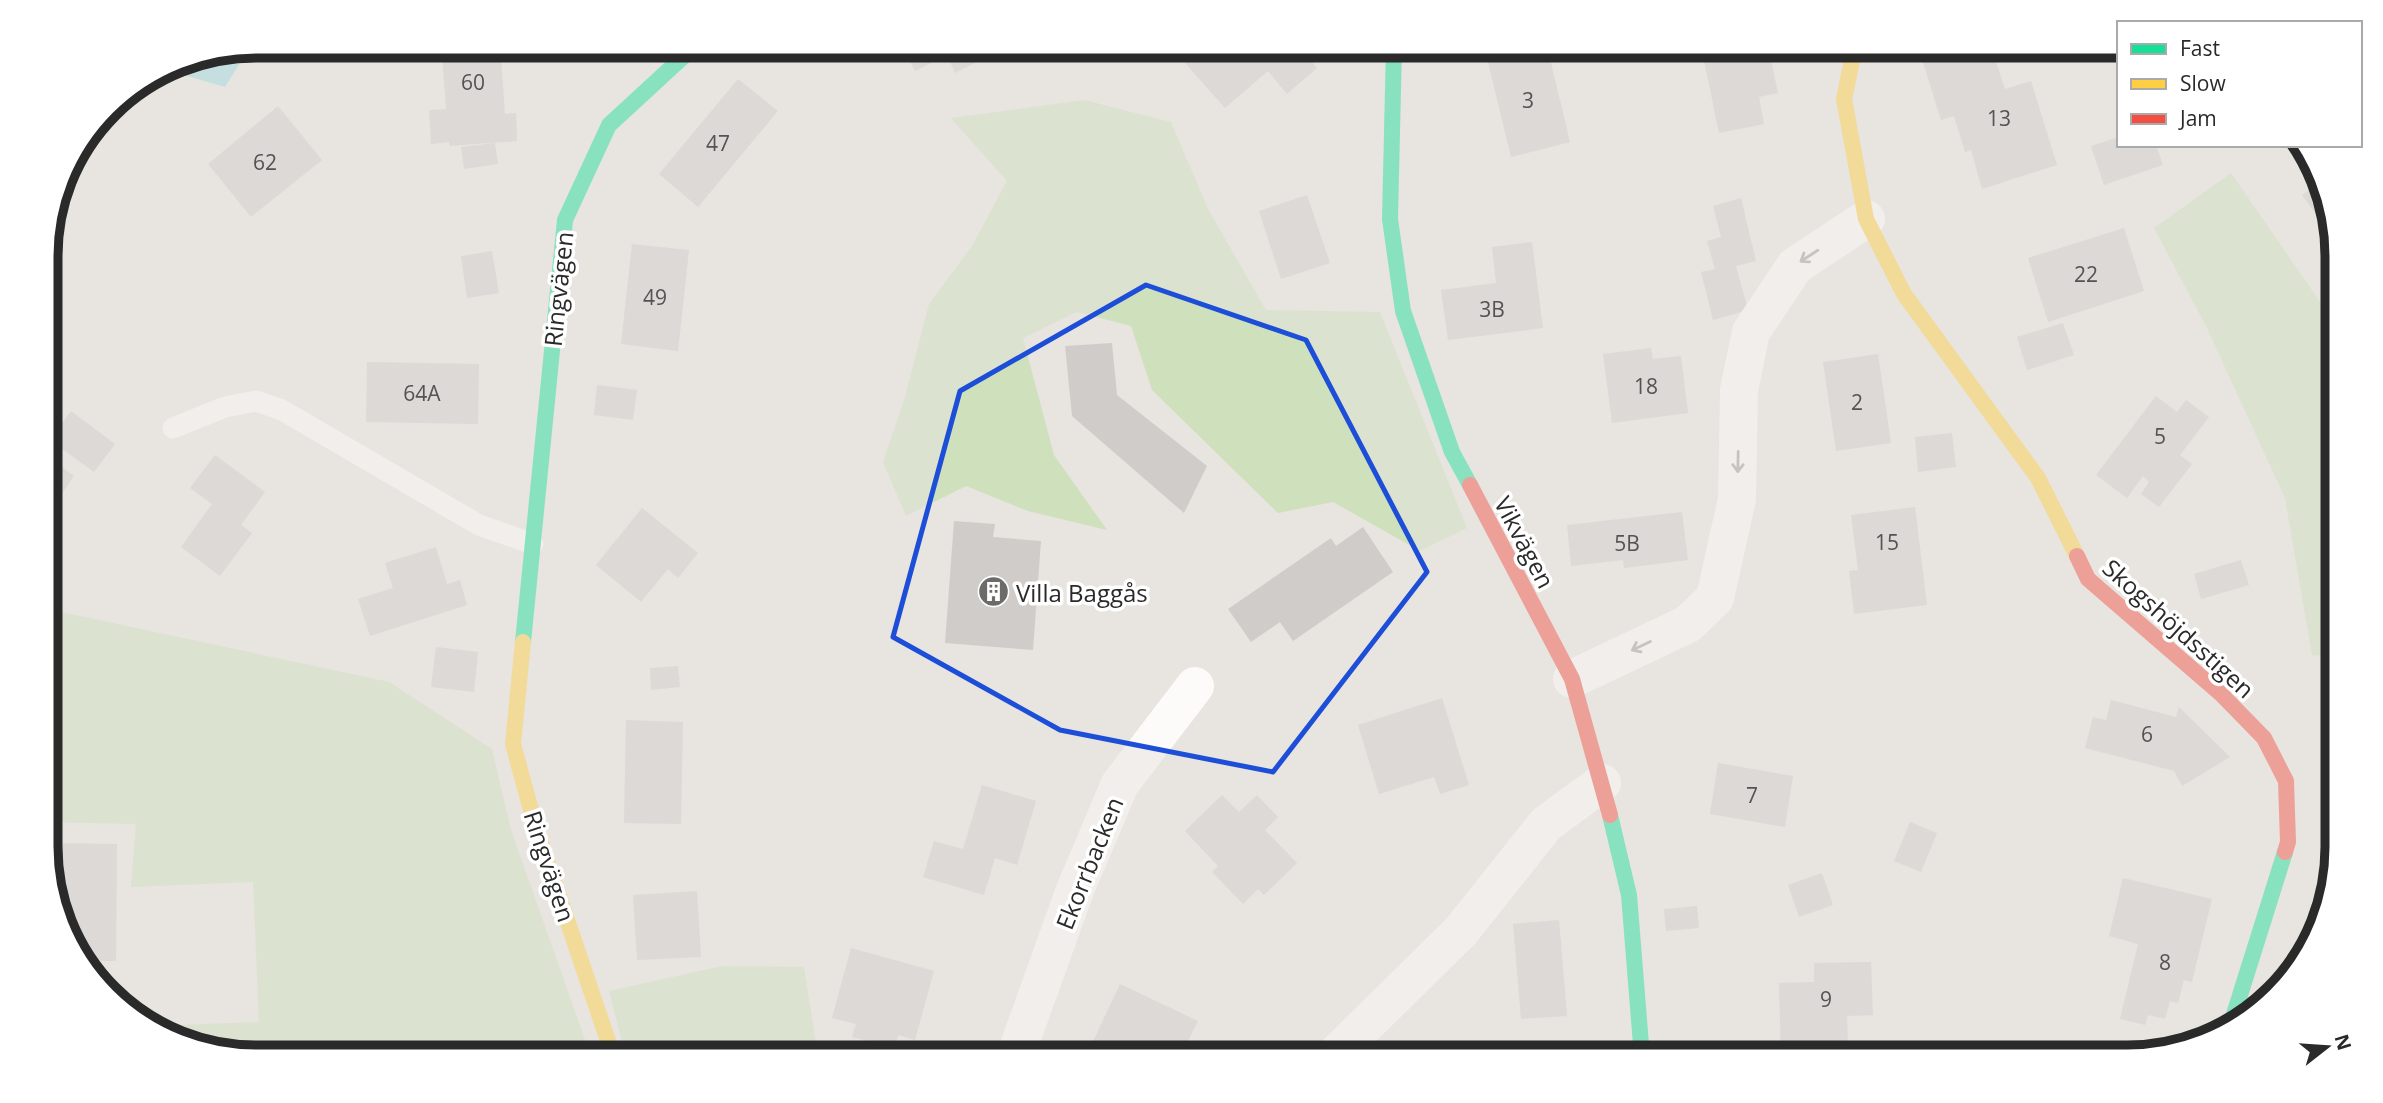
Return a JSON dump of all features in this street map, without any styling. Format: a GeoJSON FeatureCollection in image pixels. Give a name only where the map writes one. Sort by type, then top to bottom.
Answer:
{"type":"FeatureCollection","features":[{"type":"Feature","properties":{"kind":"street","name":"Ringvägen"},"geometry":{"type":"LineString","coordinates":[[609,1045],[535,825],[513,744],[565,220],[609,125],[682,58]]}},
{"type":"Feature","properties":{"kind":"street","name":"Vikvägen"},"geometry":{"type":"LineString","coordinates":[[1394,58],[1391,219],[1403,311],[1452,452],[1572,679],[1602,783],[1629,895],[1641,1045]]}},
{"type":"Feature","properties":{"kind":"street","name":"Skogshöjdsstigen"},"geometry":{"type":"LineString","coordinates":[[1853,58],[1844,99],[1866,219],[1904,294],[2038,478],[2088,579],[2221,695],[2264,738],[2286,781],[2287,842],[2234,1014]]}},
{"type":"Feature","properties":{"kind":"street"},"geometry":{"type":"LineString","coordinates":[[1572,679],[1688,624],[1714,598],[1737,499],[1739,390],[1751,332],[1795,266],[1866,219]]}},
{"type":"Feature","properties":{"kind":"street","name":"Ekorrbacken"},"geometry":{"type":"LineString","coordinates":[[1019,1045],[1075,890],[1120,784],[1195,686]]}},
{"type":"Feature","properties":{"kind":"street"},"geometry":{"type":"LineString","coordinates":[[1345,1045],[1461,931],[1546,824],[1602,783]]}},
{"type":"Feature","properties":{"kind":"lane"},"geometry":{"type":"LineString","coordinates":[[173,428],[225,407],[256,401],[282,410],[479,525],[533,544]]}},
{"type":"Feature","properties":{"kind":"highlighted area"},"geometry":{"type":"Polygon","coordinates":[[[1146,285],[1306,340],[1427,572],[1273,772],[1060,730],[893,637],[960,391],[1146,285]]]}},
{"type":"Feature","properties":{"kind":"green space"},"geometry":{"type":"Polygon","coordinates":[[[1084,100],[1171,122],[1208,209],[1266,310],[1380,312],[1467,528],[1420,551],[1333,502],[1278,513],[1152,390],[1131,326],[1077,312],[1023,338],[1054,455],[1107,530],[1028,511],[966,486],[906,516],[883,462],[905,397],[929,304],[972,246],[1007,181],[951,118],[1084,100]]]}},
{"type":"Feature","properties":{"kind":"green space"},"geometry":{"type":"Polygon","coordinates":[[[2231,173],[2325,309],[2325,656],[2312,655],[2285,498],[2206,326],[2154,228],[2231,173]]]}},
{"type":"Feature","properties":{"kind":"green space"},"geometry":{"type":"Polygon","coordinates":[[[58,611],[389,682],[492,749],[511,830],[587,1045],[242,1045],[192,1035],[170,1025],[259,1022],[253,882],[131,887],[136,824],[58,822],[58,611]]]}},
{"type":"Feature","properties":{"kind":"green space"},"geometry":{"type":"Polygon","coordinates":[[[722,966],[804,967],[816,1045],[623,1045],[609,991],[722,966]]]}},
{"type":"Feature","properties":{"kind":"water"},"geometry":{"type":"Polygon","coordinates":[[[243,58],[225,87],[179,74],[192,68],[243,58]]]}},
{"type":"Feature","properties":{"kind":"building"},"geometry":{"type":"Polygon","coordinates":[[[442,58],[501,58],[505,114],[516,113],[517,141],[449,146],[449,142],[431,144],[429,110],[446,109],[442,58]]]}},
{"type":"Feature","properties":{"kind":"building"},"geometry":{"type":"Polygon","coordinates":[[[908,58],[941,58],[915,71],[908,58]]]}},
{"type":"Feature","properties":{"kind":"building"},"geometry":{"type":"Polygon","coordinates":[[[948,58],[985,58],[955,73],[948,58]]]}},
{"type":"Feature","properties":{"kind":"building"},"geometry":{"type":"Polygon","coordinates":[[[1181,58],[1308,58],[1317,68],[1287,94],[1268,71],[1225,108],[1181,58]]]}},
{"type":"Feature","properties":{"kind":"building"},"geometry":{"type":"Polygon","coordinates":[[[1487,58],[1550,58],[1570,142],[1511,157],[1487,58]]]}},
{"type":"Feature","properties":{"kind":"building"},"geometry":{"type":"Polygon","coordinates":[[[1703,58],[1771,58],[1778,93],[1759,97],[1764,124],[1719,133],[1703,58]]]}},
{"type":"Feature","properties":{"kind":"building"},"geometry":{"type":"Polygon","coordinates":[[[1922,58],[1995,58],[2005,89],[2031,81],[2057,165],[1982,189],[1971,150],[1965,152],[1954,116],[1941,120],[1922,58]]]}},
{"type":"Feature","properties":{"kind":"building"},"geometry":{"type":"Polygon","coordinates":[[[738,79],[778,111],[698,207],[659,174],[738,79]]]}},
{"type":"Feature","properties":{"kind":"building"},"geometry":{"type":"Polygon","coordinates":[[[278,106],[322,160],[251,217],[208,164],[278,106]]]}},
{"type":"Feature","properties":{"kind":"building"},"geometry":{"type":"Polygon","coordinates":[[[2117,138],[2117,147],[2157,147],[2163,165],[2104,185],[2091,146],[2117,138]]]}},
{"type":"Feature","properties":{"kind":"building"},"geometry":{"type":"Polygon","coordinates":[[[495,143],[498,164],[464,169],[461,147],[495,143]]]}},
{"type":"Feature","properties":{"kind":"building"},"geometry":{"type":"Polygon","coordinates":[[[2313,188],[2323,223],[2302,195],[2313,188]]]}},
{"type":"Feature","properties":{"kind":"building"},"geometry":{"type":"Polygon","coordinates":[[[1307,195],[1330,263],[1281,279],[1259,211],[1307,195]]]}},
{"type":"Feature","properties":{"kind":"building"},"geometry":{"type":"Polygon","coordinates":[[[1741,198],[1756,261],[1736,266],[1748,310],[1713,320],[1701,272],[1715,269],[1707,241],[1721,237],[1713,206],[1741,198]]]}},
{"type":"Feature","properties":{"kind":"building"},"geometry":{"type":"Polygon","coordinates":[[[2124,228],[2144,291],[2048,322],[2028,258],[2124,228]]]}},
{"type":"Feature","properties":{"kind":"building"},"geometry":{"type":"Polygon","coordinates":[[[1532,242],[1543,328],[1448,340],[1441,290],[1496,283],[1492,247],[1532,242]]]}},
{"type":"Feature","properties":{"kind":"building"},"geometry":{"type":"Polygon","coordinates":[[[632,244],[689,250],[678,351],[621,344],[632,244]]]}},
{"type":"Feature","properties":{"kind":"building"},"geometry":{"type":"Polygon","coordinates":[[[492,251],[499,293],[467,298],[461,256],[492,251]]]}},
{"type":"Feature","properties":{"kind":"building"},"geometry":{"type":"Polygon","coordinates":[[[2063,323],[2074,355],[2027,370],[2017,337],[2063,323]]]}},
{"type":"Feature","properties":{"kind":"building"},"geometry":{"type":"Polygon","coordinates":[[[1112,343],[1117,395],[1207,466],[1184,513],[1072,416],[1065,346],[1112,343]]]}},
{"type":"Feature","properties":{"kind":"building"},"geometry":{"type":"Polygon","coordinates":[[[1651,348],[1653,359],[1681,356],[1688,413],[1612,423],[1603,354],[1651,348]]]}},
{"type":"Feature","properties":{"kind":"building"},"geometry":{"type":"Polygon","coordinates":[[[1878,354],[1891,443],[1836,451],[1823,362],[1878,354]]]}},
{"type":"Feature","properties":{"kind":"building"},"geometry":{"type":"Polygon","coordinates":[[[367,362],[479,364],[478,424],[366,422],[367,362]]]}},
{"type":"Feature","properties":{"kind":"building"},"geometry":{"type":"Polygon","coordinates":[[[597,385],[637,390],[633,420],[594,415],[597,385]]]}},
{"type":"Feature","properties":{"kind":"building"},"geometry":{"type":"Polygon","coordinates":[[[2156,396],[2177,412],[2186,400],[2209,417],[2180,455],[2192,464],[2159,507],[2141,494],[2149,482],[2143,476],[2127,498],[2096,475],[2156,396]]]}},
{"type":"Feature","properties":{"kind":"building"},"geometry":{"type":"Polygon","coordinates":[[[71,411],[115,444],[94,472],[58,446],[58,429],[71,411]]]}},
{"type":"Feature","properties":{"kind":"building"},"geometry":{"type":"Polygon","coordinates":[[[1952,433],[1956,467],[1918,472],[1915,437],[1952,433]]]}},
{"type":"Feature","properties":{"kind":"building"},"geometry":{"type":"Polygon","coordinates":[[[215,455],[265,492],[241,525],[252,533],[220,576],[181,547],[212,504],[190,488],[215,455]]]}},
{"type":"Feature","properties":{"kind":"building"},"geometry":{"type":"Polygon","coordinates":[[[58,464],[74,476],[58,499],[58,464]]]}},
{"type":"Feature","properties":{"kind":"building"},"geometry":{"type":"Polygon","coordinates":[[[1915,507],[1927,605],[1854,614],[1849,571],[1858,570],[1851,515],[1915,507]]]}},
{"type":"Feature","properties":{"kind":"building"},"geometry":{"type":"Polygon","coordinates":[[[642,508],[698,553],[678,578],[668,569],[641,602],[596,565],[642,508]]]}},
{"type":"Feature","properties":{"kind":"building"},"geometry":{"type":"Polygon","coordinates":[[[1682,512],[1688,560],[1624,568],[1623,560],[1571,566],[1567,525],[1682,512]]]}},
{"type":"Feature","properties":{"kind":"building","name":"Villa Baggås"},"geometry":{"type":"Polygon","coordinates":[[[954,521],[995,524],[993,537],[1041,541],[1033,650],[945,643],[954,521]]]}},
{"type":"Feature","properties":{"kind":"building"},"geometry":{"type":"Polygon","coordinates":[[[1363,527],[1393,572],[1293,641],[1280,622],[1251,642],[1228,609],[1331,538],[1336,546],[1363,527]]]}},
{"type":"Feature","properties":{"kind":"building"},"geometry":{"type":"Polygon","coordinates":[[[436,547],[447,584],[460,580],[467,605],[370,636],[358,599],[393,588],[385,563],[436,547]]]}},
{"type":"Feature","properties":{"kind":"building"},"geometry":{"type":"Polygon","coordinates":[[[2241,560],[2249,585],[2201,599],[2194,574],[2241,560]]]}},
{"type":"Feature","properties":{"kind":"building"},"geometry":{"type":"Polygon","coordinates":[[[436,647],[478,652],[474,692],[431,687],[436,647]]]}},
{"type":"Feature","properties":{"kind":"building"},"geometry":{"type":"Polygon","coordinates":[[[678,666],[680,687],[651,690],[650,668],[678,666]]]}},
{"type":"Feature","properties":{"kind":"building"},"geometry":{"type":"Polygon","coordinates":[[[1442,698],[1469,785],[1440,794],[1434,777],[1379,794],[1358,725],[1442,698]]]}},
{"type":"Feature","properties":{"kind":"building"},"geometry":{"type":"Polygon","coordinates":[[[2111,700],[2176,717],[2179,707],[2230,757],[2182,786],[2174,771],[2085,748],[2093,717],[2106,720],[2111,700]]]}},
{"type":"Feature","properties":{"kind":"building"},"geometry":{"type":"Polygon","coordinates":[[[626,720],[683,722],[681,824],[624,823],[626,720]]]}},
{"type":"Feature","properties":{"kind":"building"},"geometry":{"type":"Polygon","coordinates":[[[1718,763],[1793,776],[1785,827],[1710,814],[1718,763]]]}},
{"type":"Feature","properties":{"kind":"building"},"geometry":{"type":"Polygon","coordinates":[[[982,785],[1036,801],[1017,865],[995,858],[984,895],[923,877],[934,841],[963,849],[982,785]]]}},
{"type":"Feature","properties":{"kind":"building"},"geometry":{"type":"Polygon","coordinates":[[[1222,795],[1239,812],[1257,795],[1278,817],[1265,830],[1297,863],[1264,895],[1258,889],[1243,904],[1212,872],[1218,866],[1185,831],[1222,795]]]}},
{"type":"Feature","properties":{"kind":"building"},"geometry":{"type":"Polygon","coordinates":[[[1910,822],[1937,833],[1921,872],[1894,861],[1910,822]]]}},
{"type":"Feature","properties":{"kind":"building"},"geometry":{"type":"Polygon","coordinates":[[[58,843],[117,844],[116,961],[94,961],[84,946],[64,899],[59,874],[58,843]]]}},
{"type":"Feature","properties":{"kind":"building"},"geometry":{"type":"Polygon","coordinates":[[[1822,873],[1833,905],[1799,917],[1788,885],[1822,873]]]}},
{"type":"Feature","properties":{"kind":"building"},"geometry":{"type":"Polygon","coordinates":[[[2123,878],[2212,899],[2192,982],[2184,980],[2178,1003],[2170,1001],[2165,1019],[2148,1015],[2145,1025],[2120,1019],[2138,944],[2109,936],[2123,878]]]}},
{"type":"Feature","properties":{"kind":"building"},"geometry":{"type":"Polygon","coordinates":[[[697,891],[701,957],[637,960],[633,895],[697,891]]]}},
{"type":"Feature","properties":{"kind":"building"},"geometry":{"type":"Polygon","coordinates":[[[1697,906],[1699,928],[1666,931],[1664,909],[1697,906]]]}},
{"type":"Feature","properties":{"kind":"building"},"geometry":{"type":"Polygon","coordinates":[[[2310,914],[2313,915],[2304,936],[2310,914]]]}},
{"type":"Feature","properties":{"kind":"building"},"geometry":{"type":"Polygon","coordinates":[[[1559,920],[1567,1016],[1521,1019],[1513,924],[1559,920]]]}},
{"type":"Feature","properties":{"kind":"building"},"geometry":{"type":"Polygon","coordinates":[[[851,948],[934,971],[915,1040],[898,1035],[896,1045],[883,1045],[852,1037],[856,1024],[832,1018],[851,948]]]}},
{"type":"Feature","properties":{"kind":"building"},"geometry":{"type":"Polygon","coordinates":[[[1871,962],[1873,1015],[1847,1016],[1848,1045],[1781,1045],[1779,983],[1814,982],[1814,963],[1871,962]]]}},
{"type":"Feature","properties":{"kind":"building"},"geometry":{"type":"Polygon","coordinates":[[[1120,984],[1198,1021],[1186,1045],[1091,1045],[1120,984]]]}},
{"type":"Feature","properties":{"kind":"traffic: fast"},"geometry":{"type":"LineString","coordinates":[[523,642],[565,220],[609,125],[682,58]]}},
{"type":"Feature","properties":{"kind":"traffic: fast"},"geometry":{"type":"LineString","coordinates":[[1394,58],[1390,219],[1403,311],[1452,452],[1470,485]]}},
{"type":"Feature","properties":{"kind":"traffic: fast"},"geometry":{"type":"LineString","coordinates":[[1610,815],[1629,895],[1641,1045]]}},
{"type":"Feature","properties":{"kind":"traffic: fast"},"geometry":{"type":"LineString","coordinates":[[2234,1014],[2285,852]]}},
{"type":"Feature","properties":{"kind":"traffic: slow"},"geometry":{"type":"LineString","coordinates":[[1853,58],[1844,99],[1866,219],[1904,294],[2038,478],[2077,556]]}},
{"type":"Feature","properties":{"kind":"traffic: slow"},"geometry":{"type":"LineString","coordinates":[[523,642],[513,744],[535,825],[609,1045]]}},
{"type":"Feature","properties":{"kind":"traffic: jam"},"geometry":{"type":"LineString","coordinates":[[1470,485],[1572,679],[1610,815]]}},
{"type":"Feature","properties":{"kind":"traffic: jam"},"geometry":{"type":"LineString","coordinates":[[2077,556],[2088,579],[2221,694],[2264,738],[2286,781],[2288,842],[2285,852]]}},
{"type":"Feature","properties":{"kind":"place","name":"Villa Baggås"},"geometry":{"type":"Point","coordinates":[993,592]}}]}
